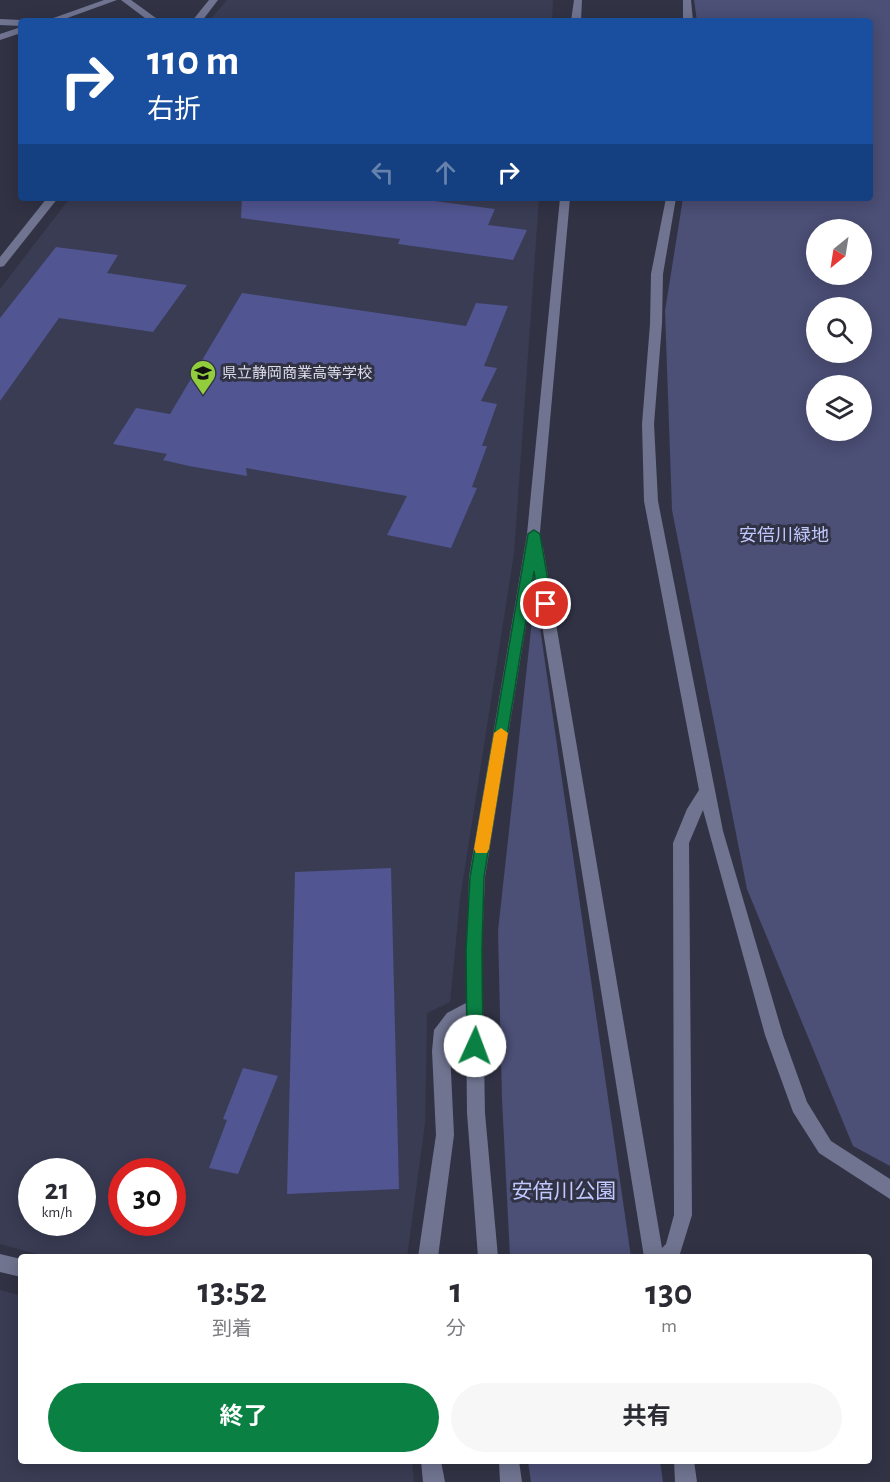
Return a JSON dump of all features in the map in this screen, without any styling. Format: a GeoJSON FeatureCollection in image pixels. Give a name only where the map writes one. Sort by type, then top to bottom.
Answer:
{"type":"FeatureCollection","features":[{"type":"Feature","properties":{"kind":"street"},"geometry":{"type":"LineString","coordinates":[[61,18],[113,0]]}},
{"type":"Feature","properties":{"kind":"street"},"geometry":{"type":"LineString","coordinates":[[125,0],[151,18]]}},
{"type":"Feature","properties":{"kind":"street"},"geometry":{"type":"LineString","coordinates":[[199,18],[214,0]]}},
{"type":"Feature","properties":{"kind":"street"},"geometry":{"type":"LineString","coordinates":[[576,18],[578,0]]}},
{"type":"Feature","properties":{"kind":"street"},"geometry":{"type":"LineString","coordinates":[[687,0],[688,18]]}},
{"type":"Feature","properties":{"kind":"street"},"geometry":{"type":"LineString","coordinates":[[56,18],[67,16]]}},
{"type":"Feature","properties":{"kind":"street"},"geometry":{"type":"LineString","coordinates":[[3,24],[18,22]]}},
{"type":"Feature","properties":{"kind":"street"},"geometry":{"type":"LineString","coordinates":[[0,37],[18,31]]}},
{"type":"Feature","properties":{"kind":"street"},"geometry":{"type":"LineString","coordinates":[[0,264],[4,254],[50,201]]}},
{"type":"Feature","properties":{"kind":"street"},"geometry":{"type":"LineString","coordinates":[[488,1254],[476,1113],[474,950],[477,877],[534,534],[565,201]]}},
{"type":"Feature","properties":{"kind":"street"},"geometry":{"type":"LineString","coordinates":[[669,201],[657,274],[656,324],[648,424],[651,501],[715,831],[774,1035],[799,1106],[825,1147],[890,1190]]}},
{"type":"Feature","properties":{"kind":"street"},"geometry":{"type":"LineString","coordinates":[[534,534],[654,1254]]}},
{"type":"Feature","properties":{"kind":"street"},"geometry":{"type":"LineString","coordinates":[[669,1254],[674,1249],[683,1215],[681,843],[695,808],[708,790]]}},
{"type":"Feature","properties":{"kind":"street"},"geometry":{"type":"LineString","coordinates":[[429,1254],[445,1135],[441,1051],[443,1030],[453,1018],[476,1006]]}},
{"type":"Feature","properties":{"kind":"street"},"geometry":{"type":"LineString","coordinates":[[0,1263],[18,1267]]}},
{"type":"Feature","properties":{"kind":"street"},"geometry":{"type":"LineString","coordinates":[[431,1464],[434,1482]]}},
{"type":"Feature","properties":{"kind":"street"},"geometry":{"type":"LineString","coordinates":[[509,1464],[511,1482]]}},
{"type":"Feature","properties":{"kind":"street"},"geometry":{"type":"LineString","coordinates":[[684,1464],[686,1482]]}},
{"type":"Feature","properties":{"kind":"shaded area"},"geometry":{"type":"Polygon","coordinates":[[[227,0],[553,0],[552,18],[212,18],[227,0]]]}},
{"type":"Feature","properties":{"kind":"shaded area"},"geometry":{"type":"Polygon","coordinates":[[[68,201],[539,201],[514,553],[460,899],[450,1002],[427,1013],[425,1123],[407,1254],[37,1254],[0,1244],[0,289],[68,201]]]}},
{"type":"Feature","properties":{"kind":"shaded area"},"geometry":{"type":"Polygon","coordinates":[[[0,1290],[18,1295],[18,1464],[412,1464],[414,1482],[0,1482],[0,1290]]]}},
{"type":"Feature","properties":{"kind":"green space","name":"安倍川緑地"},"geometry":{"type":"Polygon","coordinates":[[[694,0],[890,0],[890,1166],[853,1146],[747,889],[672,510],[665,311],[683,201],[873,201],[873,18],[697,18],[694,0]]]}},
{"type":"Feature","properties":{"kind":"green space","name":"安倍川公園"},"geometry":{"type":"Polygon","coordinates":[[[535,593],[631,1254],[510,1254],[502,1099],[498,931],[535,593]]]}},
{"type":"Feature","properties":{"kind":"green space"},"geometry":{"type":"Polygon","coordinates":[[[528,1464],[660,1464],[663,1482],[531,1482],[528,1464]]]}},
{"type":"Feature","properties":{"kind":"building"},"geometry":{"type":"Polygon","coordinates":[[[242,201],[434,201],[495,209],[488,225],[527,230],[513,260],[398,244],[400,239],[241,218],[242,201]]]}},
{"type":"Feature","properties":{"kind":"building"},"geometry":{"type":"Polygon","coordinates":[[[56,247],[118,255],[107,273],[187,285],[153,332],[59,318],[0,401],[0,318],[56,247]]]}},
{"type":"Feature","properties":{"kind":"building"},"geometry":{"type":"Polygon","coordinates":[[[242,293],[466,326],[476,303],[508,306],[484,366],[497,368],[481,401],[497,404],[482,446],[487,446],[472,487],[477,488],[451,548],[387,535],[407,496],[246,468],[247,476],[189,466],[163,460],[167,454],[113,444],[136,408],[170,414],[242,293]]]}},
{"type":"Feature","properties":{"kind":"building"},"geometry":{"type":"Polygon","coordinates":[[[391,868],[399,1189],[287,1194],[295,872],[391,868]]]}},
{"type":"Feature","properties":{"kind":"building"},"geometry":{"type":"Polygon","coordinates":[[[243,1068],[278,1076],[238,1174],[209,1168],[227,1120],[223,1119],[243,1068]]]}},
{"type":"Feature","properties":{"kind":"slow traffic"},"geometry":{"type":"LineString","coordinates":[[481,849],[501,733]]}},
{"type":"Feature","properties":{"kind":"place","name":"県立静岡商業高等学校"},"geometry":{"type":"Point","coordinates":[203,396]}},
{"type":"Feature","properties":{"kind":"route"},"geometry":{"type":"LineString","coordinates":[[475,1046],[474,950],[477,877],[534,534],[546,604]]}}]}
